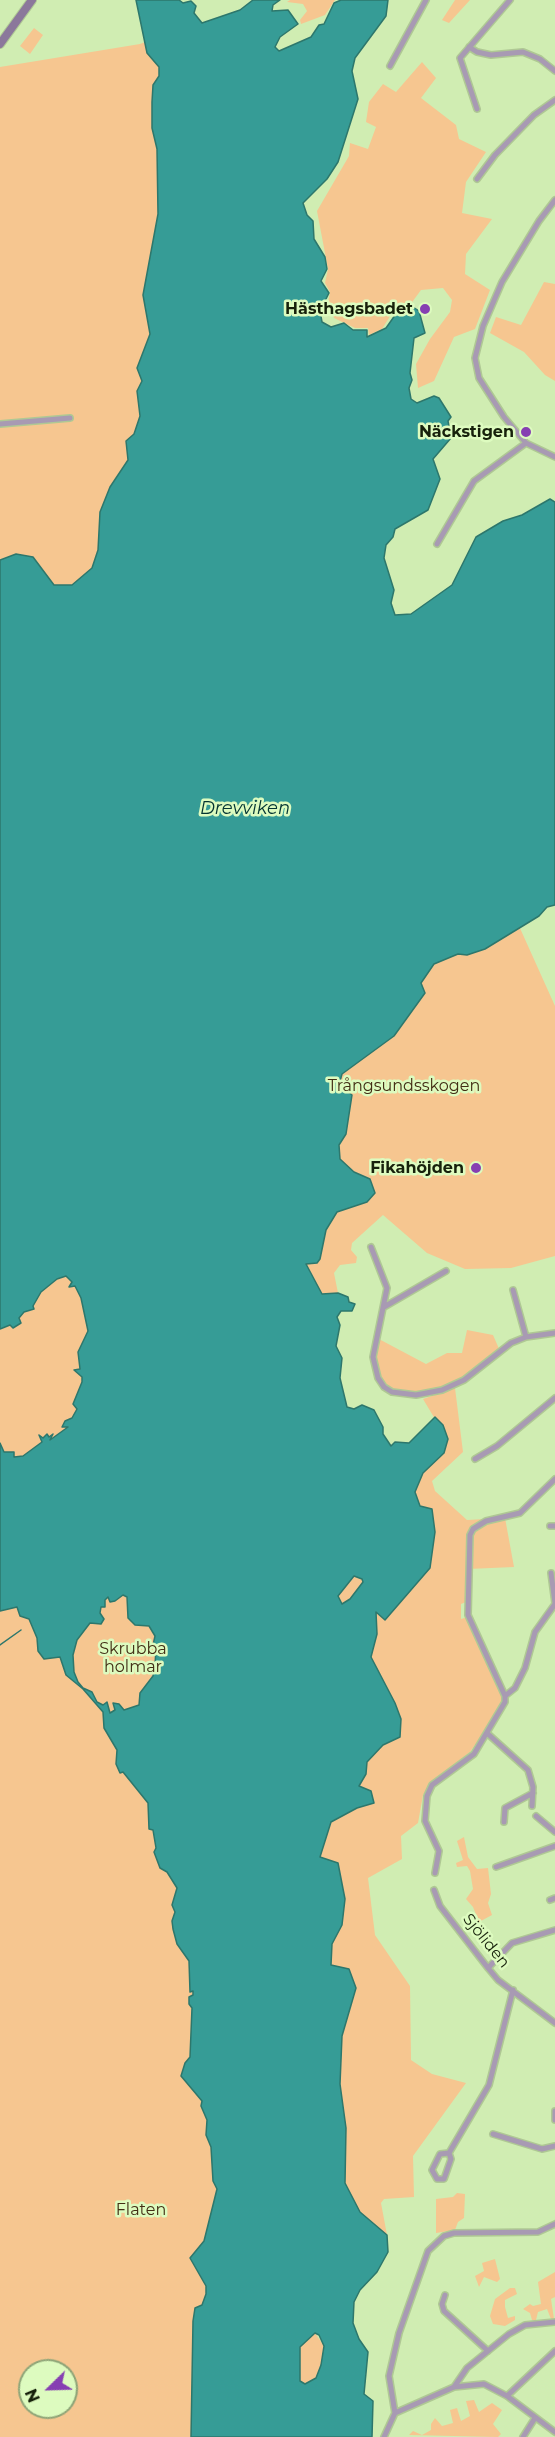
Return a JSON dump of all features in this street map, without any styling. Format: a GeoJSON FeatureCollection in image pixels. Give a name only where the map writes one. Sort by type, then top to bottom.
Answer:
{"type":"FeatureCollection","features":[{"type":"Feature","properties":{"kind":"main road"},"geometry":{"type":"LineString","coordinates":[[0,37],[26,0]]}},
{"type":"Feature","properties":{"kind":"main road"},"geometry":{"type":"LineString","coordinates":[[0,44],[32,0]]}},
{"type":"Feature","properties":{"kind":"street"},"geometry":{"type":"LineString","coordinates":[[390,66],[426,0]]}},
{"type":"Feature","properties":{"kind":"street"},"geometry":{"type":"LineString","coordinates":[[477,109],[460,58],[510,0]]}},
{"type":"Feature","properties":{"kind":"street"},"geometry":{"type":"LineString","coordinates":[[469,47],[477,52],[491,55],[523,52],[540,59],[555,71]]}},
{"type":"Feature","properties":{"kind":"street"},"geometry":{"type":"LineString","coordinates":[[477,179],[495,155],[534,115],[555,100]]}},
{"type":"Feature","properties":{"kind":"street"},"geometry":{"type":"LineString","coordinates":[[555,200],[539,221],[502,282],[476,348],[479,378],[488,396],[526,443],[555,457]]}},
{"type":"Feature","properties":{"kind":"street"},"geometry":{"type":"LineString","coordinates":[[0,424],[70,418]]}},
{"type":"Feature","properties":{"kind":"street"},"geometry":{"type":"LineString","coordinates":[[437,544],[474,481],[526,443]]}},
{"type":"Feature","properties":{"kind":"street"},"geometry":{"type":"LineString","coordinates":[[371,1247],[386,1282],[384,1307],[373,1356],[378,1378],[384,1387],[392,1392],[427,1394],[459,1384],[504,1347],[526,1337],[555,1333]]}},
{"type":"Feature","properties":{"kind":"street"},"geometry":{"type":"LineString","coordinates":[[384,1307],[446,1271]]}},
{"type":"Feature","properties":{"kind":"street"},"geometry":{"type":"LineString","coordinates":[[513,1290],[526,1337]]}},
{"type":"Feature","properties":{"kind":"street"},"geometry":{"type":"LineString","coordinates":[[475,1459],[497,1446],[555,1398]]}},
{"type":"Feature","properties":{"kind":"street"},"geometry":{"type":"LineString","coordinates":[[435,1873],[439,1851],[425,1821],[427,1796],[432,1785],[465,1763],[488,1734],[505,1702],[505,1696],[468,1615],[470,1535],[473,1529],[486,1521],[520,1513],[555,1479]]}},
{"type":"Feature","properties":{"kind":"street"},"geometry":{"type":"LineString","coordinates":[[505,1696],[516,1686],[525,1668],[535,1632],[555,1604],[551,1573]]}},
{"type":"Feature","properties":{"kind":"street"},"geometry":{"type":"LineString","coordinates":[[488,1734],[528,1770],[533,1793],[532,1806]]}},
{"type":"Feature","properties":{"kind":"street"},"geometry":{"type":"LineString","coordinates":[[504,1822],[505,1808],[533,1793]]}},
{"type":"Feature","properties":{"kind":"street"},"geometry":{"type":"LineString","coordinates":[[536,1816],[555,1832]]}},
{"type":"Feature","properties":{"kind":"street"},"geometry":{"type":"LineString","coordinates":[[496,1867],[555,1846]]}},
{"type":"Feature","properties":{"kind":"street","name":"Sjöliden"},"geometry":{"type":"LineString","coordinates":[[434,1890],[440,1906],[488,1968],[555,2023]]}},
{"type":"Feature","properties":{"kind":"street"},"geometry":{"type":"LineString","coordinates":[[488,1968],[512,1943],[555,1930]]}},
{"type":"Feature","properties":{"kind":"street"},"geometry":{"type":"LineString","coordinates":[[449,2153],[440,2154],[432,2170],[436,2179],[444,2179],[451,2158],[449,2153],[489,2085],[513,1990]]}},
{"type":"Feature","properties":{"kind":"street"},"geometry":{"type":"LineString","coordinates":[[555,2110],[555,2120]]}},
{"type":"Feature","properties":{"kind":"street"},"geometry":{"type":"LineString","coordinates":[[493,2134],[542,2149],[555,2146]]}},
{"type":"Feature","properties":{"kind":"street"},"geometry":{"type":"LineString","coordinates":[[384,2437],[395,2413],[389,2376],[399,2333],[428,2251],[444,2236],[454,2233],[538,2232],[553,2224],[555,2217]]}},
{"type":"Feature","properties":{"kind":"street"},"geometry":{"type":"LineString","coordinates":[[445,2295],[442,2304],[444,2311],[488,2351]]}},
{"type":"Feature","properties":{"kind":"street"},"geometry":{"type":"LineString","coordinates":[[454,2387],[467,2368],[509,2334],[525,2325],[555,2322]]}},
{"type":"Feature","properties":{"kind":"street"},"geometry":{"type":"LineString","coordinates":[[507,2396],[555,2351]]}},
{"type":"Feature","properties":{"kind":"street"},"geometry":{"type":"LineString","coordinates":[[395,2413],[454,2387],[484,2384],[507,2396],[555,2432]]}},
{"type":"Feature","properties":{"kind":"street"},"geometry":{"type":"LineString","coordinates":[[523,2437],[535,2418]]}},
{"type":"Feature","properties":{"kind":"green space"},"geometry":{"type":"Polygon","coordinates":[[[290,0],[335,0],[325,15],[301,24],[300,20],[307,11],[303,4],[287,2],[290,0]]]}},
{"type":"Feature","properties":{"kind":"green space"},"geometry":{"type":"Polygon","coordinates":[[[455,0],[470,0],[449,23],[442,20],[455,0]]]}},
{"type":"Feature","properties":{"kind":"green space"},"geometry":{"type":"Polygon","coordinates":[[[34,28],[43,35],[30,54],[20,46],[34,28]]]}},
{"type":"Feature","properties":{"kind":"green space","name":"Flaten"},"geometry":{"type":"Polygon","coordinates":[[[175,30],[208,1508],[376,1487],[435,1419],[423,1399],[455,1388],[463,1452],[432,1481],[435,1491],[467,1520],[505,1518],[514,1567],[468,1569],[466,1602],[461,1604],[461,1619],[468,1617],[505,1702],[470,1752],[431,1783],[423,1795],[418,1823],[401,1836],[402,1859],[368,1878],[375,1935],[410,1986],[411,2060],[432,2074],[466,2083],[413,2156],[414,2197],[384,2199],[381,2203],[387,2235],[360,2212],[257,2437],[0,2437],[0,67],[140,44],[175,30]]]}},
{"type":"Feature","properties":{"kind":"green space"},"geometry":{"type":"Polygon","coordinates":[[[422,62],[436,78],[421,98],[456,125],[459,139],[486,152],[466,182],[462,213],[492,219],[466,254],[465,274],[490,290],[475,329],[454,337],[434,381],[418,388],[416,364],[430,339],[450,312],[452,300],[443,288],[421,290],[407,309],[394,310],[382,329],[369,335],[368,328],[355,328],[334,318],[328,303],[330,292],[325,283],[328,269],[317,211],[349,156],[350,143],[368,149],[376,127],[366,122],[369,102],[383,84],[396,92],[422,62]]]}},
{"type":"Feature","properties":{"kind":"green space"},"geometry":{"type":"Polygon","coordinates":[[[544,282],[555,284],[555,381],[545,375],[524,352],[490,333],[496,317],[521,325],[544,282]]]}},
{"type":"Feature","properties":{"kind":"green space","name":"Trångsundsskogen"},"geometry":{"type":"Polygon","coordinates":[[[519,926],[555,1006],[555,1256],[511,1268],[465,1269],[427,1253],[383,1215],[352,1243],[351,1250],[357,1257],[356,1263],[340,1265],[334,1273],[338,1293],[322,1294],[306,1264],[317,1263],[320,1260],[326,1230],[337,1212],[347,1208],[266,1128],[434,964],[458,954],[467,955],[485,949],[519,926]]]}},
{"type":"Feature","properties":{"kind":"green space"},"geometry":{"type":"Polygon","coordinates":[[[467,1330],[493,1335],[500,1351],[464,1380],[442,1390],[406,1395],[384,1387],[373,1357],[377,1338],[426,1364],[447,1353],[462,1353],[467,1330]]]}},
{"type":"Feature","properties":{"kind":"green space"},"geometry":{"type":"Polygon","coordinates":[[[464,1837],[468,1857],[477,1869],[488,1868],[491,1894],[488,1903],[492,1915],[479,1922],[473,1907],[466,1899],[473,1889],[470,1871],[467,1866],[457,1867],[456,1863],[463,1860],[457,1841],[464,1837]]]}},
{"type":"Feature","properties":{"kind":"green space"},"geometry":{"type":"Polygon","coordinates":[[[457,2193],[465,2194],[464,2218],[458,2222],[455,2230],[436,2233],[436,2199],[453,2197],[457,2193]]]}},
{"type":"Feature","properties":{"kind":"green space"},"geometry":{"type":"Polygon","coordinates":[[[495,2259],[500,2279],[497,2282],[484,2277],[479,2287],[475,2276],[484,2271],[482,2263],[495,2259]]]}},
{"type":"Feature","properties":{"kind":"green space"},"geometry":{"type":"Polygon","coordinates":[[[555,2272],[555,2297],[551,2299],[554,2319],[551,2319],[547,2309],[538,2312],[536,2320],[532,2320],[530,2313],[523,2309],[530,2304],[533,2306],[541,2304],[538,2282],[555,2272]]]}},
{"type":"Feature","properties":{"kind":"green space"},"geometry":{"type":"Polygon","coordinates":[[[510,2288],[515,2288],[517,2294],[505,2300],[505,2307],[508,2318],[515,2316],[515,2320],[505,2326],[493,2324],[490,2316],[495,2299],[510,2288]]]}},
{"type":"Feature","properties":{"kind":"green space"},"geometry":{"type":"Polygon","coordinates":[[[315,2333],[324,2346],[321,2365],[316,2378],[305,2385],[300,2381],[300,2347],[315,2333]]]}},
{"type":"Feature","properties":{"kind":"green space"},"geometry":{"type":"Polygon","coordinates":[[[474,2400],[479,2412],[492,2403],[502,2410],[493,2424],[501,2434],[498,2437],[409,2435],[413,2431],[422,2435],[431,2430],[431,2424],[435,2418],[442,2426],[453,2423],[450,2410],[457,2408],[461,2421],[470,2416],[466,2401],[474,2400]]]}},
{"type":"Feature","properties":{"kind":"water","name":"Drevviken"},"geometry":{"type":"Polygon","coordinates":[[[136,0],[179,0],[183,3],[191,1],[196,6],[194,13],[202,23],[240,10],[253,0],[280,0],[273,5],[272,11],[288,10],[298,24],[280,37],[275,47],[279,51],[311,37],[319,25],[324,24],[334,3],[341,0],[388,0],[386,16],[355,58],[352,71],[358,99],[338,162],[327,179],[303,203],[307,215],[313,221],[314,239],[325,257],[327,269],[321,281],[329,293],[320,311],[322,322],[331,327],[344,323],[353,330],[367,330],[367,337],[386,328],[398,311],[407,313],[413,307],[419,311],[425,333],[414,338],[410,373],[412,380],[409,388],[411,399],[417,403],[434,396],[439,398],[451,417],[448,421],[451,438],[433,459],[440,479],[428,510],[395,529],[393,537],[386,545],[384,558],[394,590],[391,603],[395,615],[411,614],[452,585],[476,537],[503,521],[522,515],[550,499],[555,502],[555,905],[547,907],[539,916],[485,949],[467,955],[458,954],[434,964],[421,983],[425,993],[394,1036],[342,1074],[339,1085],[352,1095],[346,1134],[339,1145],[340,1159],[354,1172],[370,1179],[375,1193],[367,1202],[337,1212],[326,1230],[320,1259],[317,1263],[306,1264],[322,1294],[338,1293],[348,1297],[349,1302],[355,1304],[352,1311],[341,1311],[337,1317],[340,1325],[336,1346],[342,1358],[340,1378],[347,1407],[354,1409],[362,1405],[374,1410],[383,1427],[383,1434],[391,1446],[395,1442],[409,1443],[435,1417],[443,1425],[448,1439],[444,1453],[423,1473],[415,1492],[420,1506],[432,1509],[435,1532],[430,1568],[385,1620],[376,1612],[377,1634],[371,1657],[401,1719],[400,1737],[383,1745],[367,1762],[366,1774],[359,1786],[371,1791],[374,1803],[357,1808],[331,1822],[320,1857],[338,1863],[345,1899],[342,1925],[332,1944],[331,1965],[349,1969],[356,1988],[342,2036],[340,2084],[346,2128],[345,2183],[360,2212],[387,2235],[388,2252],[377,2272],[360,2290],[354,2302],[353,2323],[359,2339],[368,2352],[364,2394],[373,2401],[372,2437],[191,2437],[193,2321],[195,2308],[202,2305],[206,2286],[190,2258],[204,2241],[217,2189],[213,2181],[211,2147],[206,2135],[207,2120],[201,2106],[202,2101],[181,2076],[185,2063],[190,2057],[192,2008],[189,2004],[189,1997],[193,1995],[193,1991],[190,1992],[189,1961],[177,1944],[173,1929],[172,1921],[175,1912],[172,1905],[177,1888],[167,1872],[160,1868],[154,1852],[156,1848],[153,1830],[149,1829],[148,1803],[123,1772],[120,1773],[116,1764],[117,1750],[104,1728],[103,1712],[83,1689],[66,1675],[60,1657],[44,1659],[38,1651],[37,1638],[29,1619],[20,1616],[17,1607],[0,1611],[0,1443],[4,1452],[14,1452],[14,1457],[23,1456],[42,1442],[39,1435],[43,1438],[47,1434],[49,1437],[53,1434],[50,1440],[68,1427],[62,1427],[65,1421],[72,1418],[77,1409],[73,1404],[82,1377],[74,1370],[80,1369],[78,1352],[88,1331],[81,1298],[75,1286],[69,1287],[72,1282],[66,1276],[57,1279],[41,1292],[33,1306],[34,1309],[24,1312],[19,1318],[21,1323],[13,1328],[10,1325],[0,1329],[0,560],[16,554],[33,557],[54,585],[72,585],[92,568],[98,550],[100,512],[110,487],[128,460],[126,441],[134,434],[140,416],[137,391],[142,381],[137,368],[150,334],[143,295],[158,214],[157,149],[152,128],[152,102],[153,85],[159,76],[159,67],[147,53],[136,0]],[[354,1576],[338,1596],[342,1604],[350,1599],[363,1582],[362,1579],[354,1576]],[[123,1595],[110,1602],[108,1597],[105,1600],[105,1607],[101,1607],[100,1613],[104,1619],[101,1624],[90,1623],[77,1640],[73,1655],[74,1672],[78,1682],[83,1688],[92,1692],[97,1702],[103,1705],[107,1702],[110,1713],[115,1710],[113,1703],[119,1704],[124,1710],[139,1705],[140,1693],[153,1676],[156,1648],[153,1645],[155,1636],[149,1626],[135,1625],[128,1618],[127,1597],[123,1595]],[[315,2333],[300,2347],[300,2381],[305,2384],[316,2378],[324,2346],[319,2335],[315,2333]]]}},
{"type":"Feature","properties":{"kind":"waterway"},"geometry":{"type":"LineString","coordinates":[[0,1645],[21,1630]]}},
{"type":"Feature","properties":{"kind":"place","name":"Hästhagsbadet"},"geometry":{"type":"Point","coordinates":[425,309]}},
{"type":"Feature","properties":{"kind":"place","name":"Näckstigen"},"geometry":{"type":"Point","coordinates":[526,432]}},
{"type":"Feature","properties":{"kind":"place","name":"Fikahöjden"},"geometry":{"type":"Point","coordinates":[476,1168]}},
{"type":"Feature","properties":{"kind":"park label","name":"Skrubba holmar"},"geometry":{"type":"Point","coordinates":[133,1658]}}]}
